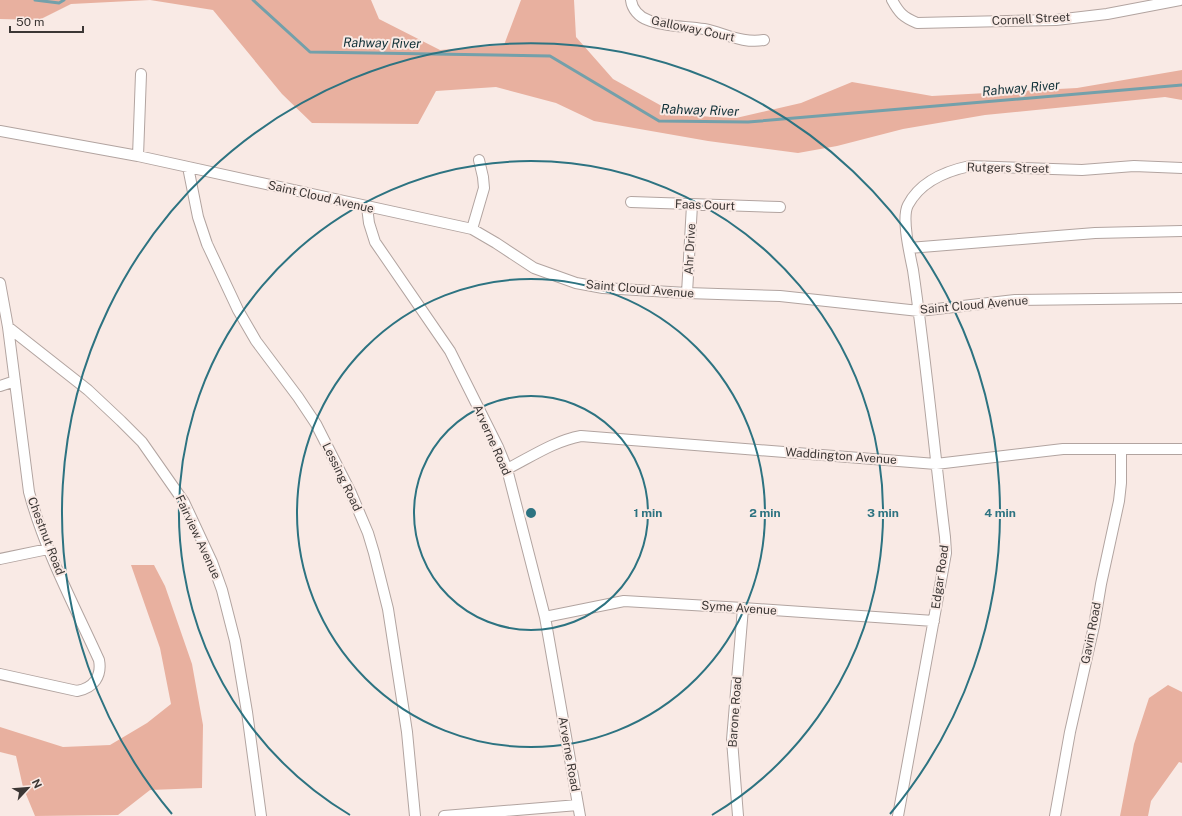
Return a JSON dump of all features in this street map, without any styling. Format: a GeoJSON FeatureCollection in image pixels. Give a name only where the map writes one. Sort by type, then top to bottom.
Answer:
{"type":"FeatureCollection","features":[{"type":"Feature","properties":{"kind":"street","name":"Galloway Court"},"geometry":{"type":"LineString","coordinates":[[631,0],[635,11],[647,20],[705,29],[755,42],[764,40]]}},
{"type":"Feature","properties":{"kind":"street","name":"Cornell Street"},"geometry":{"type":"LineString","coordinates":[[892,0],[898,11],[905,18],[917,23],[1056,20],[1106,14],[1180,0]]}},
{"type":"Feature","properties":{"kind":"street"},"geometry":{"type":"LineString","coordinates":[[138,156],[141,74]]}},
{"type":"Feature","properties":{"kind":"street","name":"Saint Cloud Avenue"},"geometry":{"type":"LineString","coordinates":[[0,131],[138,156],[367,208],[472,230],[496,243],[534,268],[576,283],[603,288],[688,294],[780,296],[919,311],[1015,300],[1182,298]]}},
{"type":"Feature","properties":{"kind":"street"},"geometry":{"type":"LineString","coordinates":[[472,230],[484,188],[479,160]]}},
{"type":"Feature","properties":{"kind":"street","name":"Rutgers Street"},"geometry":{"type":"LineString","coordinates":[[919,311],[905,214],[907,205],[921,188],[933,179],[955,169],[970,166],[1082,170],[1134,166],[1182,168]]}},
{"type":"Feature","properties":{"kind":"street","name":"Lessing Road"},"geometry":{"type":"LineString","coordinates":[[188,167],[198,217],[207,244],[238,310],[256,341],[298,397],[316,424],[351,493],[368,534],[388,609],[407,732],[415,816]]}},
{"type":"Feature","properties":{"kind":"street","name":"Faas Court"},"geometry":{"type":"LineString","coordinates":[[631,202],[780,207]]}},
{"type":"Feature","properties":{"kind":"street","name":"Ahr Drive"},"geometry":{"type":"LineString","coordinates":[[688,294],[692,205]]}},
{"type":"Feature","properties":{"kind":"street","name":"Arverne Road"},"geometry":{"type":"LineString","coordinates":[[367,208],[374,242],[450,351],[498,447],[507,469],[545,617],[580,816]]}},
{"type":"Feature","properties":{"kind":"street"},"geometry":{"type":"LineString","coordinates":[[909,248],[1095,233],[1182,231]]}},
{"type":"Feature","properties":{"kind":"street","name":"Chestnut Road"},"geometry":{"type":"LineString","coordinates":[[0,283],[8,327],[29,492],[34,511],[48,549],[99,660],[100,667],[96,681],[84,690],[77,691],[0,674]]}},
{"type":"Feature","properties":{"kind":"street","name":"Edgar Road"},"geometry":{"type":"LineString","coordinates":[[898,816],[946,553],[919,311]]}},
{"type":"Feature","properties":{"kind":"street","name":"Fairview Avenue"},"geometry":{"type":"LineString","coordinates":[[8,327],[88,390],[122,421],[142,442],[184,502],[212,562],[222,590],[235,642],[247,712],[261,816]]}},
{"type":"Feature","properties":{"kind":"street"},"geometry":{"type":"LineString","coordinates":[[0,386],[15,381]]}},
{"type":"Feature","properties":{"kind":"street","name":"Waddington Avenue"},"geometry":{"type":"LineString","coordinates":[[507,469],[556,444],[570,438],[581,436],[936,464],[1063,449],[1182,449]]}},
{"type":"Feature","properties":{"kind":"street","name":"Gavin Road"},"geometry":{"type":"LineString","coordinates":[[1055,816],[1070,732],[1094,626],[1100,584],[1119,501],[1121,483],[1121,449]]}},
{"type":"Feature","properties":{"kind":"street"},"geometry":{"type":"LineString","coordinates":[[0,559],[48,549]]}},
{"type":"Feature","properties":{"kind":"street","name":"Syme Avenue"},"geometry":{"type":"LineString","coordinates":[[545,617],[624,601],[934,621]]}},
{"type":"Feature","properties":{"kind":"street","name":"Barone Road"},"geometry":{"type":"LineString","coordinates":[[738,816],[732,740],[743,608]]}},
{"type":"Feature","properties":{"kind":"street"},"geometry":{"type":"LineString","coordinates":[[444,816],[578,805]]}},
{"type":"Feature","properties":{"kind":"shaded area"},"geometry":{"type":"Polygon","coordinates":[[[0,0],[150,0],[71,4],[39,20],[0,19],[0,0]]]}},
{"type":"Feature","properties":{"kind":"shaded area"},"geometry":{"type":"Polygon","coordinates":[[[150,0],[371,0],[379,19],[440,50],[504,45],[521,0],[574,0],[576,37],[613,79],[678,115],[736,118],[801,103],[852,82],[932,96],[1077,88],[1182,70],[1182,100],[1165,97],[985,115],[903,129],[837,146],[798,153],[708,141],[594,121],[556,103],[496,87],[436,91],[418,124],[312,123],[282,94],[213,10],[150,0]]]}},
{"type":"Feature","properties":{"kind":"shaded area"},"geometry":{"type":"Polygon","coordinates":[[[131,565],[154,565],[165,586],[192,664],[203,725],[202,788],[150,790],[118,815],[35,816],[23,787],[16,756],[0,752],[0,727],[63,747],[110,745],[147,723],[171,704],[160,648],[131,565]]]}},
{"type":"Feature","properties":{"kind":"shaded area"},"geometry":{"type":"Polygon","coordinates":[[[1168,685],[1182,692],[1182,763],[1179,762],[1151,801],[1148,816],[1120,816],[1134,744],[1149,698],[1168,685]]]}},
{"type":"Feature","properties":{"kind":"waterway","name":"Rahway River"},"geometry":{"type":"LineString","coordinates":[[35,0],[59,3],[64,0]]}},
{"type":"Feature","properties":{"kind":"waterway","name":"Rahway River"},"geometry":{"type":"LineString","coordinates":[[253,0],[310,52],[550,56],[659,121],[748,122],[1182,85]]}}]}
